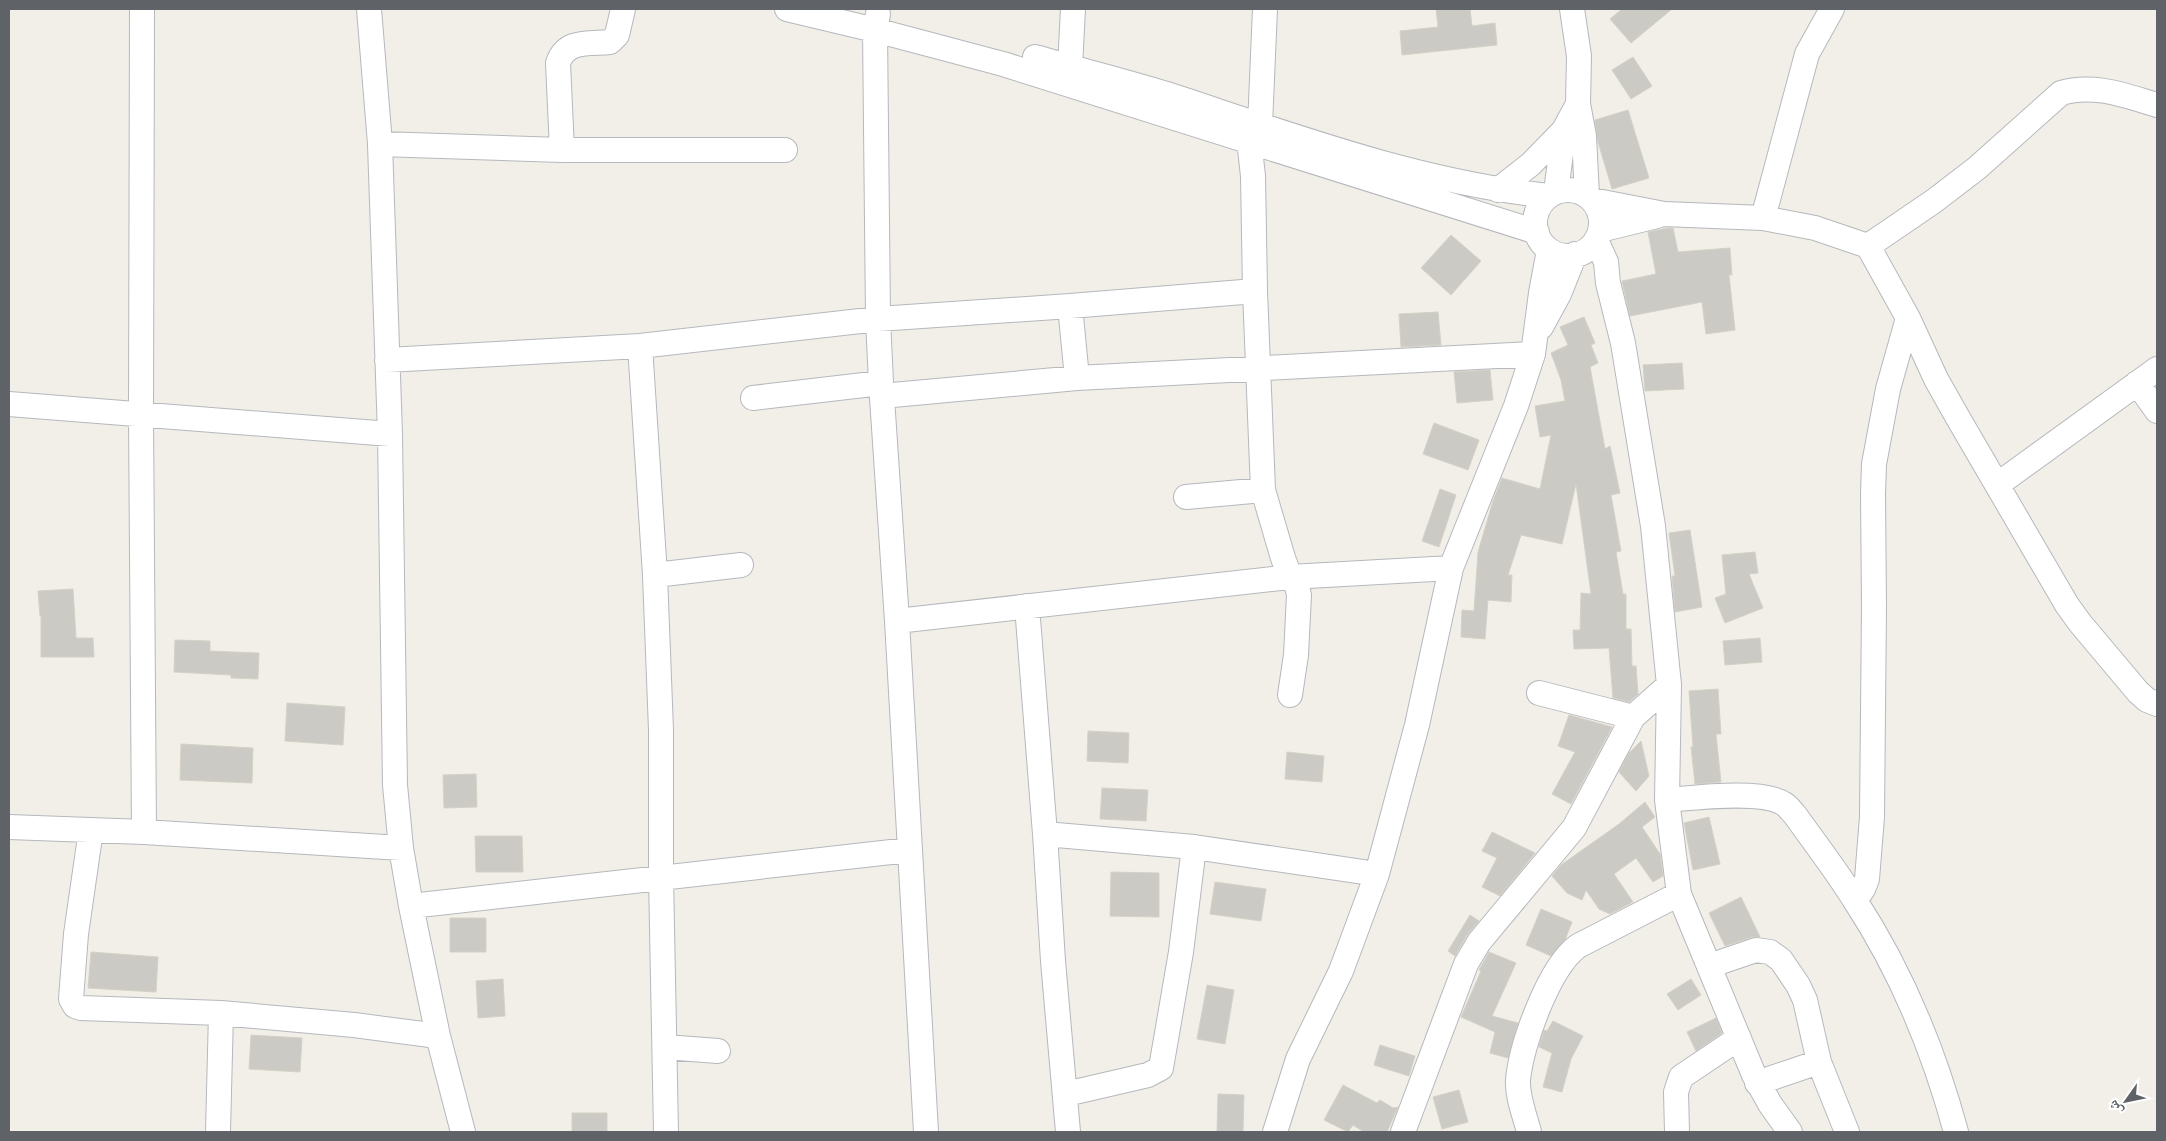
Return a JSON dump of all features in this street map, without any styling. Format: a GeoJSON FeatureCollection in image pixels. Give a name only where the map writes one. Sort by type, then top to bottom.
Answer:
{"type":"FeatureCollection","features":[{"type":"Feature","properties":{"kind":"street"},"geometry":{"type":"LineString","coordinates":[[142,9],[141,416],[144,832]]}},
{"type":"Feature","properties":{"kind":"street"},"geometry":{"type":"LineString","coordinates":[[369,9],[380,144],[390,434],[395,785],[401,848],[411,906],[438,1036],[463,1132]]}},
{"type":"Feature","properties":{"kind":"street"},"geometry":{"type":"LineString","coordinates":[[562,150],[558,63],[562,52],[573,45],[610,42],[618,35],[623,9]]}},
{"type":"Feature","properties":{"kind":"street"},"geometry":{"type":"LineString","coordinates":[[787,9],[848,13],[1004,56],[1254,133],[1312,153],[1543,241],[1559,254],[1588,245],[1664,214]]}},
{"type":"Feature","properties":{"kind":"street"},"geometry":{"type":"LineString","coordinates":[[1070,67],[1073,9]]}},
{"type":"Feature","properties":{"kind":"street"},"geometry":{"type":"LineString","coordinates":[[1265,9],[1254,133],[1255,291],[1263,490],[1290,577],[1296,586],[1299,604],[1296,655],[1290,695]]}},
{"type":"Feature","properties":{"kind":"street"},"geometry":{"type":"LineString","coordinates":[[1275,1132],[1298,1059],[1341,971],[1377,874],[1417,726],[1451,568],[1516,406],[1535,345],[1559,294],[1601,220],[1598,209],[1590,198],[1584,136],[1578,104],[1579,56],[1572,9]]}},
{"type":"Feature","properties":{"kind":"street"},"geometry":{"type":"LineString","coordinates":[[1763,218],[1807,54],[1832,9]]}},
{"type":"Feature","properties":{"kind":"street"},"geometry":{"type":"LineString","coordinates":[[877,22],[878,319],[881,389],[897,621],[926,1132]]}},
{"type":"Feature","properties":{"kind":"street"},"geometry":{"type":"LineString","coordinates":[[1004,56],[1070,67],[1167,94],[1254,133]]}},
{"type":"Feature","properties":{"kind":"street"},"geometry":{"type":"LineString","coordinates":[[1868,246],[1934,201],[1977,168],[2061,93],[2076,88],[2105,90],[2157,105]]}},
{"type":"Feature","properties":{"kind":"street"},"geometry":{"type":"LineString","coordinates":[[1498,190],[1531,164],[1564,130],[1578,104]]}},
{"type":"Feature","properties":{"kind":"street"},"geometry":{"type":"LineString","coordinates":[[1535,345],[1541,293],[1543,241],[1535,221],[1537,211],[1552,194],[1564,130]]}},
{"type":"Feature","properties":{"kind":"street"},"geometry":{"type":"LineString","coordinates":[[380,144],[562,150],[785,150]]}},
{"type":"Feature","properties":{"kind":"street"},"geometry":{"type":"LineString","coordinates":[[1312,153],[1498,190],[1552,194],[1566,190],[1577,191],[1590,198],[1664,214],[1763,218],[1815,228],[1868,246],[1908,318],[1936,379],[2080,624],[2138,692],[2147,700],[2157,704]]}},
{"type":"Feature","properties":{"kind":"street"},"geometry":{"type":"LineString","coordinates":[[1588,245],[1608,283],[1623,343],[1653,526],[1669,685],[1667,800],[1679,894],[1757,1083],[1790,1132]]}},
{"type":"Feature","properties":{"kind":"street"},"geometry":{"type":"LineString","coordinates":[[387,360],[640,346],[878,319],[1255,291]]}},
{"type":"Feature","properties":{"kind":"street"},"geometry":{"type":"LineString","coordinates":[[1070,306],[1077,378]]}},
{"type":"Feature","properties":{"kind":"street"},"geometry":{"type":"LineString","coordinates":[[1855,900],[1867,879],[1872,816],[1874,464],[1888,389],[1908,318]]}},
{"type":"Feature","properties":{"kind":"street"},"geometry":{"type":"LineString","coordinates":[[753,398],[1259,368],[1535,345]]}},
{"type":"Feature","properties":{"kind":"street"},"geometry":{"type":"LineString","coordinates":[[640,346],[655,575],[661,730],[661,877],[666,1132]]}},
{"type":"Feature","properties":{"kind":"street"},"geometry":{"type":"LineString","coordinates":[[1998,485],[2157,369]]}},
{"type":"Feature","properties":{"kind":"street"},"geometry":{"type":"LineString","coordinates":[[2137,383],[2157,411]]}},
{"type":"Feature","properties":{"kind":"street"},"geometry":{"type":"LineString","coordinates":[[9,404],[141,416],[390,434]]}},
{"type":"Feature","properties":{"kind":"street"},"geometry":{"type":"LineString","coordinates":[[1186,497],[1263,490]]}},
{"type":"Feature","properties":{"kind":"street"},"geometry":{"type":"LineString","coordinates":[[655,575],[741,565]]}},
{"type":"Feature","properties":{"kind":"street"},"geometry":{"type":"LineString","coordinates":[[897,621],[1290,577],[1451,568]]}},
{"type":"Feature","properties":{"kind":"street"},"geometry":{"type":"LineString","coordinates":[[1027,606],[1053,961],[1068,1132]]}},
{"type":"Feature","properties":{"kind":"street"},"geometry":{"type":"LineString","coordinates":[[1403,1132],[1466,964],[1479,942],[1574,828],[1633,717],[1669,685]]}},
{"type":"Feature","properties":{"kind":"street"},"geometry":{"type":"LineString","coordinates":[[1539,693],[1633,717]]}},
{"type":"Feature","properties":{"kind":"street"},"geometry":{"type":"LineString","coordinates":[[1667,800],[1751,796],[1783,803],[1795,815],[1855,900],[1897,975],[1918,1021],[1938,1074],[1956,1132]]}},
{"type":"Feature","properties":{"kind":"street"},"geometry":{"type":"LineString","coordinates":[[9,827],[144,832],[401,848]]}},
{"type":"Feature","properties":{"kind":"street"},"geometry":{"type":"LineString","coordinates":[[90,830],[76,934],[71,999],[73,1003],[81,1008],[221,1013],[354,1024],[438,1036]]}},
{"type":"Feature","properties":{"kind":"street"},"geometry":{"type":"LineString","coordinates":[[1045,834],[1194,847],[1377,874]]}},
{"type":"Feature","properties":{"kind":"street"},"geometry":{"type":"LineString","coordinates":[[1066,1094],[1148,1075],[1161,1068],[1181,952],[1194,847]]}},
{"type":"Feature","properties":{"kind":"street"},"geometry":{"type":"LineString","coordinates":[[411,906],[909,850]]}},
{"type":"Feature","properties":{"kind":"street"},"geometry":{"type":"LineString","coordinates":[[1530,1132],[1519,1085],[1522,1062],[1531,1027],[1559,966],[1566,956],[1578,946],[1679,894]]}},
{"type":"Feature","properties":{"kind":"street"},"geometry":{"type":"LineString","coordinates":[[1709,966],[1756,950],[1770,952],[1777,956],[1794,978],[1805,1000],[1819,1062],[1846,1132]]}},
{"type":"Feature","properties":{"kind":"street"},"geometry":{"type":"LineString","coordinates":[[218,1132],[221,1013]]}},
{"type":"Feature","properties":{"kind":"street"},"geometry":{"type":"LineString","coordinates":[[1677,1132],[1676,1092],[1680,1077],[1739,1038]]}},
{"type":"Feature","properties":{"kind":"street"},"geometry":{"type":"LineString","coordinates":[[665,1047],[718,1051]]}},
{"type":"Feature","properties":{"kind":"street"},"geometry":{"type":"LineString","coordinates":[[1757,1083],[1819,1062]]}},
{"type":"Feature","properties":{"kind":"building"},"geometry":{"type":"Polygon","coordinates":[[[1436,9],[1470,9],[1472,26],[1495,23],[1497,45],[1402,55],[1400,31],[1438,27],[1436,9]]]}},
{"type":"Feature","properties":{"kind":"building"},"geometry":{"type":"Polygon","coordinates":[[[1622,9],[1672,9],[1631,43],[1610,19],[1622,9]]]}},
{"type":"Feature","properties":{"kind":"building"},"geometry":{"type":"Polygon","coordinates":[[[1633,57],[1652,86],[1631,99],[1612,70],[1633,57]]]}},
{"type":"Feature","properties":{"kind":"building"},"geometry":{"type":"Polygon","coordinates":[[[1628,110],[1649,178],[1612,189],[1598,142],[1595,120],[1628,110]]]}},
{"type":"Feature","properties":{"kind":"building"},"geometry":{"type":"Polygon","coordinates":[[[1673,228],[1678,252],[1730,248],[1732,275],[1729,275],[1735,330],[1706,334],[1702,302],[1630,316],[1622,281],[1656,274],[1648,232],[1673,228]]]}},
{"type":"Feature","properties":{"kind":"building"},"geometry":{"type":"Polygon","coordinates":[[[1451,235],[1481,261],[1451,295],[1421,268],[1451,235]]]}},
{"type":"Feature","properties":{"kind":"building"},"geometry":{"type":"Polygon","coordinates":[[[1438,312],[1441,345],[1401,347],[1399,314],[1438,312]]]}},
{"type":"Feature","properties":{"kind":"building"},"geometry":{"type":"Polygon","coordinates":[[[1584,317],[1595,343],[1591,345],[1598,363],[1590,367],[1605,449],[1610,446],[1620,493],[1611,495],[1621,551],[1616,552],[1623,594],[1626,594],[1626,629],[1631,629],[1632,666],[1636,666],[1638,694],[1629,702],[1613,698],[1609,648],[1574,649],[1573,630],[1580,630],[1581,593],[1591,594],[1576,484],[1562,544],[1521,535],[1508,575],[1512,575],[1511,602],[1488,600],[1485,639],[1461,637],[1462,610],[1474,611],[1478,552],[1502,478],[1540,489],[1551,435],[1540,437],[1535,406],[1565,401],[1561,380],[1551,353],[1568,345],[1560,327],[1584,317]]]}},
{"type":"Feature","properties":{"kind":"building"},"geometry":{"type":"Polygon","coordinates":[[[1682,363],[1684,389],[1645,391],[1643,365],[1682,363]]]}},
{"type":"Feature","properties":{"kind":"building"},"geometry":{"type":"Polygon","coordinates":[[[1490,370],[1493,400],[1457,403],[1454,372],[1490,370]]]}},
{"type":"Feature","properties":{"kind":"building"},"geometry":{"type":"Polygon","coordinates":[[[1434,423],[1479,440],[1468,470],[1423,454],[1434,423]]]}},
{"type":"Feature","properties":{"kind":"building"},"geometry":{"type":"Polygon","coordinates":[[[1440,489],[1456,495],[1439,547],[1422,541],[1440,489]]]}},
{"type":"Feature","properties":{"kind":"building"},"geometry":{"type":"Polygon","coordinates":[[[1690,530],[1702,607],[1675,612],[1672,576],[1675,576],[1669,533],[1690,530]]]}},
{"type":"Feature","properties":{"kind":"building"},"geometry":{"type":"Polygon","coordinates":[[[1755,552],[1758,573],[1749,574],[1763,608],[1725,623],[1715,598],[1726,594],[1722,555],[1755,552]]]}},
{"type":"Feature","properties":{"kind":"building"},"geometry":{"type":"Polygon","coordinates":[[[73,589],[76,638],[93,638],[94,657],[41,657],[41,616],[38,591],[73,589]]]}},
{"type":"Feature","properties":{"kind":"building"},"geometry":{"type":"Polygon","coordinates":[[[1760,638],[1762,662],[1725,665],[1723,641],[1760,638]]]}},
{"type":"Feature","properties":{"kind":"building"},"geometry":{"type":"Polygon","coordinates":[[[175,640],[210,641],[210,651],[259,653],[258,679],[231,678],[231,675],[174,672],[175,640]]]}},
{"type":"Feature","properties":{"kind":"building"},"geometry":{"type":"Polygon","coordinates":[[[1718,689],[1721,734],[1716,734],[1721,782],[1695,784],[1691,747],[1693,747],[1689,691],[1718,689]]]}},
{"type":"Feature","properties":{"kind":"building"},"geometry":{"type":"Polygon","coordinates":[[[287,703],[345,707],[343,745],[285,741],[287,703]]]}},
{"type":"Feature","properties":{"kind":"building"},"geometry":{"type":"Polygon","coordinates":[[[1569,715],[1612,727],[1571,804],[1552,794],[1575,752],[1558,746],[1569,715]]]}},
{"type":"Feature","properties":{"kind":"building"},"geometry":{"type":"Polygon","coordinates":[[[1088,731],[1129,733],[1128,763],[1087,761],[1088,731]]]}},
{"type":"Feature","properties":{"kind":"building"},"geometry":{"type":"Polygon","coordinates":[[[1641,741],[1649,776],[1636,791],[1619,772],[1629,753],[1641,741]]]}},
{"type":"Feature","properties":{"kind":"building"},"geometry":{"type":"Polygon","coordinates":[[[181,744],[253,748],[252,783],[180,780],[181,744]]]}},
{"type":"Feature","properties":{"kind":"building"},"geometry":{"type":"Polygon","coordinates":[[[1287,752],[1324,756],[1322,782],[1285,779],[1287,752]]]}},
{"type":"Feature","properties":{"kind":"building"},"geometry":{"type":"Polygon","coordinates":[[[476,774],[477,807],[444,808],[443,775],[476,774]]]}},
{"type":"Feature","properties":{"kind":"building"},"geometry":{"type":"Polygon","coordinates":[[[1102,788],[1148,790],[1146,821],[1100,819],[1102,788]]]}},
{"type":"Feature","properties":{"kind":"building"},"geometry":{"type":"Polygon","coordinates":[[[1645,802],[1655,817],[1642,827],[1660,854],[1663,876],[1653,882],[1636,858],[1614,874],[1633,902],[1610,914],[1599,909],[1586,890],[1582,900],[1567,893],[1552,876],[1561,865],[1619,824],[1645,802]]]}},
{"type":"Feature","properties":{"kind":"building"},"geometry":{"type":"Polygon","coordinates":[[[1709,817],[1720,864],[1693,870],[1684,823],[1709,817]]]}},
{"type":"Feature","properties":{"kind":"building"},"geometry":{"type":"Polygon","coordinates":[[[1492,832],[1535,853],[1500,896],[1482,887],[1497,858],[1482,851],[1492,832]]]}},
{"type":"Feature","properties":{"kind":"building"},"geometry":{"type":"Polygon","coordinates":[[[475,836],[522,836],[523,872],[476,872],[475,836]]]}},
{"type":"Feature","properties":{"kind":"building"},"geometry":{"type":"Polygon","coordinates":[[[1111,872],[1159,873],[1159,917],[1110,916],[1111,872]]]}},
{"type":"Feature","properties":{"kind":"building"},"geometry":{"type":"Polygon","coordinates":[[[1215,882],[1266,889],[1261,921],[1210,914],[1215,882]]]}},
{"type":"Feature","properties":{"kind":"building"},"geometry":{"type":"Polygon","coordinates":[[[1741,897],[1760,937],[1752,937],[1725,946],[1709,913],[1741,897]]]}},
{"type":"Feature","properties":{"kind":"building"},"geometry":{"type":"Polygon","coordinates":[[[1541,909],[1572,922],[1565,940],[1551,956],[1526,945],[1541,909]]]}},
{"type":"Feature","properties":{"kind":"building"},"geometry":{"type":"Polygon","coordinates":[[[1470,915],[1479,921],[1467,935],[1455,956],[1448,951],[1470,915]]]}},
{"type":"Feature","properties":{"kind":"building"},"geometry":{"type":"Polygon","coordinates":[[[450,918],[486,918],[486,952],[450,952],[450,918]]]}},
{"type":"Feature","properties":{"kind":"building"},"geometry":{"type":"Polygon","coordinates":[[[91,952],[158,957],[156,992],[88,988],[91,952]]]}},
{"type":"Feature","properties":{"kind":"building"},"geometry":{"type":"Polygon","coordinates":[[[1489,952],[1516,963],[1492,1016],[1518,1023],[1508,1058],[1490,1053],[1495,1032],[1461,1017],[1481,971],[1479,970],[1489,952]]]}},
{"type":"Feature","properties":{"kind":"building"},"geometry":{"type":"Polygon","coordinates":[[[503,979],[505,1016],[478,1018],[476,981],[503,979]]]}},
{"type":"Feature","properties":{"kind":"building"},"geometry":{"type":"Polygon","coordinates":[[[1691,979],[1701,995],[1678,1010],[1667,994],[1691,979]]]}},
{"type":"Feature","properties":{"kind":"building"},"geometry":{"type":"Polygon","coordinates":[[[1207,985],[1234,990],[1225,1044],[1197,1039],[1207,985]]]}},
{"type":"Feature","properties":{"kind":"building"},"geometry":{"type":"Polygon","coordinates":[[[1716,1018],[1722,1033],[1696,1051],[1687,1032],[1716,1018]]]}},
{"type":"Feature","properties":{"kind":"building"},"geometry":{"type":"Polygon","coordinates":[[[1553,1021],[1583,1036],[1571,1059],[1562,1092],[1543,1087],[1552,1053],[1539,1047],[1544,1030],[1547,1031],[1553,1021]]]}},
{"type":"Feature","properties":{"kind":"building"},"geometry":{"type":"Polygon","coordinates":[[[251,1035],[302,1038],[300,1072],[249,1069],[251,1035]]]}},
{"type":"Feature","properties":{"kind":"building"},"geometry":{"type":"Polygon","coordinates":[[[1380,1045],[1415,1056],[1409,1076],[1374,1065],[1380,1045]]]}},
{"type":"Feature","properties":{"kind":"building"},"geometry":{"type":"Polygon","coordinates":[[[1343,1085],[1377,1103],[1380,1100],[1393,1108],[1398,1107],[1387,1132],[1364,1132],[1353,1125],[1348,1132],[1324,1120],[1343,1085]]]}},
{"type":"Feature","properties":{"kind":"building"},"geometry":{"type":"Polygon","coordinates":[[[1459,1090],[1468,1122],[1442,1129],[1433,1097],[1459,1090]]]}},
{"type":"Feature","properties":{"kind":"building"},"geometry":{"type":"Polygon","coordinates":[[[1218,1094],[1244,1095],[1243,1132],[1217,1132],[1218,1094]]]}},
{"type":"Feature","properties":{"kind":"building"},"geometry":{"type":"Polygon","coordinates":[[[572,1113],[607,1113],[607,1132],[572,1132],[572,1113]]]}}]}
